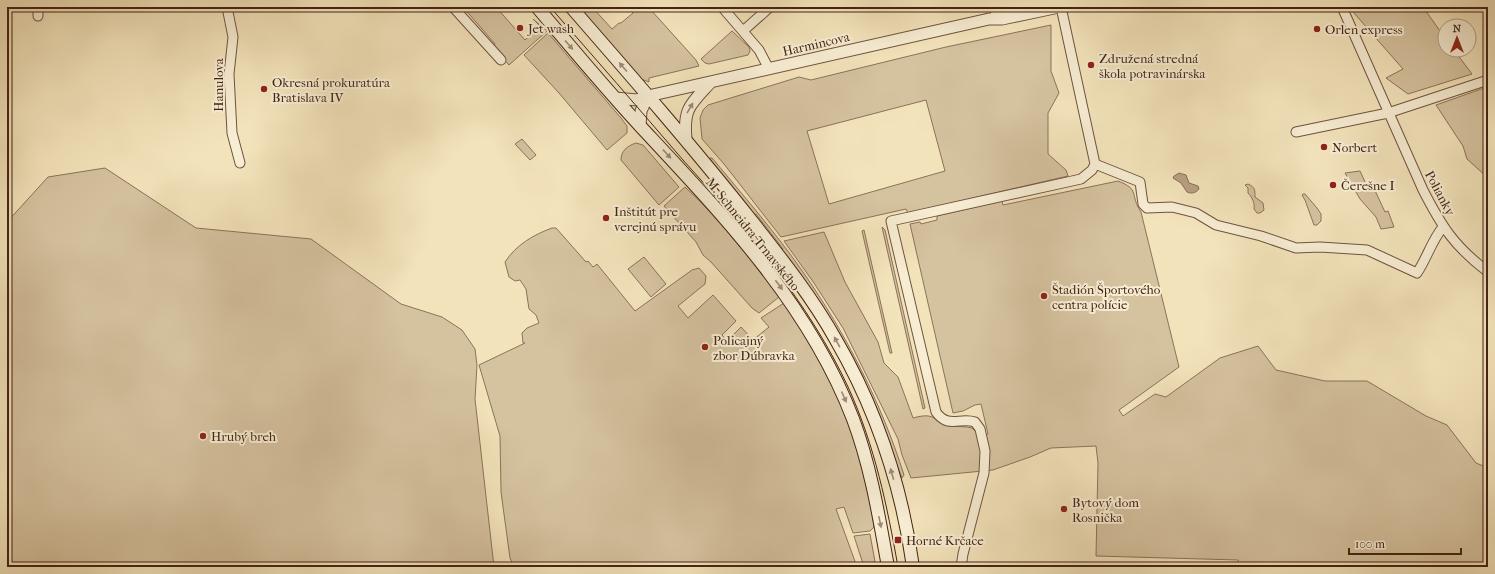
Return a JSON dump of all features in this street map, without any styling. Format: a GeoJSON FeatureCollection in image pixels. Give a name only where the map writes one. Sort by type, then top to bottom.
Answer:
{"type":"FeatureCollection","features":[{"type":"Feature","properties":{"kind":"main road","name":"M. Schneidra Trnavského"},"geometry":{"type":"LineString","coordinates":[[537,7],[615,98],[721,214],[758,257],[787,296],[816,342],[848,408],[864,452],[875,496],[888,567]]}},
{"type":"Feature","properties":{"kind":"main road","name":"M. Schneidra Trnavského"},"geometry":{"type":"LineString","coordinates":[[571,7],[686,139],[778,253],[814,303],[837,341],[862,391],[883,445],[903,515],[913,567]]}},
{"type":"Feature","properties":{"kind":"street","name":"Hanulova"},"geometry":{"type":"LineString","coordinates":[[227,7],[233,37],[229,74],[232,133],[240,163]]}},
{"type":"Feature","properties":{"kind":"street"},"geometry":{"type":"LineString","coordinates":[[453,7],[501,60]]}},
{"type":"Feature","properties":{"kind":"street"},"geometry":{"type":"LineString","coordinates":[[722,7],[759,50],[769,69]]}},
{"type":"Feature","properties":{"kind":"street"},"geometry":{"type":"LineString","coordinates":[[743,31],[770,7]]}},
{"type":"Feature","properties":{"kind":"street","name":"Harmincova"},"geometry":{"type":"LineString","coordinates":[[989,19],[1001,12],[1019,7]]}},
{"type":"Feature","properties":{"kind":"street"},"geometry":{"type":"LineString","coordinates":[[961,567],[964,548],[984,473],[985,451],[980,428],[975,422],[947,422],[938,416],[936,412],[891,222],[1080,179],[1092,170],[1095,164],[1060,7]]}},
{"type":"Feature","properties":{"kind":"street","name":"Harmincova"},"geometry":{"type":"LineString","coordinates":[[615,98],[637,100],[648,96],[989,19],[1002,19],[1060,7]]}},
{"type":"Feature","properties":{"kind":"street","name":"Polianky"},"geometry":{"type":"LineString","coordinates":[[1342,7],[1422,190],[1443,227],[1460,248],[1488,272]]}},
{"type":"Feature","properties":{"kind":"street"},"geometry":{"type":"LineString","coordinates":[[1296,132],[1388,113],[1488,80]]}},
{"type":"Feature","properties":{"kind":"street"},"geometry":{"type":"LineString","coordinates":[[686,139],[684,123],[686,113],[693,101],[710,83]]}},
{"type":"Feature","properties":{"kind":"street"},"geometry":{"type":"LineString","coordinates":[[640,126],[641,111],[648,96]]}},
{"type":"Feature","properties":{"kind":"street"},"geometry":{"type":"LineString","coordinates":[[1095,164],[1140,182],[1143,204],[1148,208],[1172,207],[1196,212],[1216,225],[1261,236],[1296,248],[1320,247],[1367,250],[1417,273],[1424,263],[1436,235],[1443,227]]}},
{"type":"Feature","properties":{"kind":"shaded area"},"geometry":{"type":"Polygon","coordinates":[[[463,7],[496,7],[525,40],[540,26],[533,19],[547,31],[509,65],[493,48],[495,44],[463,7]]]}},
{"type":"Feature","properties":{"kind":"shaded area"},"geometry":{"type":"Polygon","coordinates":[[[578,7],[592,7],[612,29],[633,13],[632,11],[637,7],[643,7],[647,11],[650,9],[696,60],[699,66],[649,78],[649,82],[641,79],[578,7]]]}},
{"type":"Feature","properties":{"kind":"shaded area"},"geometry":{"type":"Polygon","coordinates":[[[1352,7],[1423,7],[1437,27],[1437,58],[1460,58],[1472,74],[1408,94],[1386,78],[1403,69],[1354,13],[1352,7]]]}},
{"type":"Feature","properties":{"kind":"shaded area"},"geometry":{"type":"Polygon","coordinates":[[[1051,25],[1051,71],[1059,93],[1048,113],[1048,154],[1066,170],[1068,176],[908,213],[906,209],[781,237],[724,164],[702,139],[700,118],[703,110],[708,105],[799,77],[811,80],[946,47],[1051,25]],[[926,100],[807,131],[829,204],[945,171],[926,100]]]}},
{"type":"Feature","properties":{"kind":"shaded area"},"geometry":{"type":"Polygon","coordinates":[[[732,31],[749,47],[750,51],[748,55],[709,64],[705,63],[701,59],[732,31]]]}},
{"type":"Feature","properties":{"kind":"shaded area"},"geometry":{"type":"Polygon","coordinates":[[[548,33],[627,126],[627,133],[607,150],[559,93],[524,55],[548,33]]]}},
{"type":"Feature","properties":{"kind":"shaded area"},"geometry":{"type":"Polygon","coordinates":[[[1484,88],[1488,93],[1488,178],[1467,159],[1463,146],[1436,105],[1484,88]]]}},
{"type":"Feature","properties":{"kind":"shaded area"},"geometry":{"type":"Polygon","coordinates":[[[522,139],[536,155],[530,160],[515,144],[522,139]]]}},
{"type":"Feature","properties":{"kind":"shaded area"},"geometry":{"type":"Polygon","coordinates":[[[636,143],[643,145],[679,187],[659,205],[621,160],[625,149],[636,143]]]}},
{"type":"Feature","properties":{"kind":"shaded area"},"geometry":{"type":"Polygon","coordinates":[[[710,158],[712,158],[759,214],[803,272],[834,320],[861,369],[885,421],[904,475],[902,478],[869,395],[781,251],[783,249],[756,214],[754,215],[710,160],[710,158]]]}},
{"type":"Feature","properties":{"kind":"shaded area"},"geometry":{"type":"Polygon","coordinates":[[[105,168],[196,228],[311,239],[401,304],[442,317],[462,330],[475,349],[477,365],[475,399],[494,567],[7,567],[7,222],[48,177],[105,168]]]}},
{"type":"Feature","properties":{"kind":"shaded area"},"geometry":{"type":"Polygon","coordinates":[[[1360,171],[1366,184],[1371,182],[1385,212],[1388,211],[1394,227],[1381,229],[1376,217],[1360,199],[1345,173],[1360,171]]]}},
{"type":"Feature","properties":{"kind":"shaded area"},"geometry":{"type":"Polygon","coordinates":[[[1179,173],[1186,175],[1189,183],[1198,186],[1199,189],[1193,193],[1187,192],[1181,183],[1173,178],[1179,173]]]}},
{"type":"Feature","properties":{"kind":"shaded area"},"geometry":{"type":"Polygon","coordinates":[[[1118,181],[1130,187],[1134,193],[1141,212],[1179,367],[1119,410],[1123,416],[1155,394],[1166,397],[1220,358],[1258,346],[1276,370],[1325,381],[1367,381],[1426,416],[1447,425],[1476,463],[1488,468],[1488,567],[1241,567],[1238,560],[1096,556],[1098,463],[1096,446],[1051,448],[993,470],[911,478],[902,455],[898,439],[843,328],[814,283],[784,241],[824,232],[845,282],[878,342],[884,363],[898,377],[913,418],[927,416],[934,418],[944,425],[972,428],[980,436],[988,434],[981,404],[953,413],[910,224],[920,222],[921,224],[937,220],[937,216],[1002,201],[1003,205],[1118,181]]]}},
{"type":"Feature","properties":{"kind":"shaded area"},"geometry":{"type":"Polygon","coordinates":[[[1248,184],[1254,189],[1255,197],[1263,203],[1264,210],[1260,213],[1257,213],[1254,209],[1253,200],[1248,193],[1248,188],[1245,185],[1248,184]]]}},
{"type":"Feature","properties":{"kind":"shaded area"},"geometry":{"type":"Polygon","coordinates":[[[685,187],[723,226],[779,297],[759,313],[752,308],[703,255],[696,242],[664,206],[685,187]]]}},
{"type":"Feature","properties":{"kind":"shaded area"},"geometry":{"type":"Polygon","coordinates":[[[1305,194],[1321,214],[1321,221],[1317,225],[1314,225],[1302,195],[1305,194]]]}},
{"type":"Feature","properties":{"kind":"shaded area"},"geometry":{"type":"Polygon","coordinates":[[[882,227],[885,230],[925,408],[923,409],[882,227]]]}},
{"type":"Feature","properties":{"kind":"shaded area"},"geometry":{"type":"Polygon","coordinates":[[[552,228],[556,228],[586,262],[588,261],[593,267],[597,264],[635,311],[692,270],[699,268],[706,276],[705,284],[678,306],[688,318],[713,295],[736,321],[722,335],[727,341],[741,327],[753,340],[769,327],[761,318],[784,303],[828,375],[846,416],[861,460],[867,482],[874,527],[870,531],[853,533],[844,507],[836,509],[857,567],[514,567],[510,558],[501,492],[500,436],[479,365],[525,343],[523,343],[522,333],[527,328],[539,323],[536,315],[529,309],[526,289],[520,280],[515,281],[509,277],[505,262],[514,250],[526,241],[552,228]]]}},
{"type":"Feature","properties":{"kind":"shaded area"},"geometry":{"type":"Polygon","coordinates":[[[864,230],[892,353],[890,353],[862,231],[864,230]]]}},
{"type":"Feature","properties":{"kind":"shaded area"},"geometry":{"type":"Polygon","coordinates":[[[644,257],[666,284],[651,297],[628,269],[644,257]]]}},
{"type":"Feature","properties":{"kind":"shaded area"},"geometry":{"type":"Polygon","coordinates":[[[870,534],[876,567],[864,567],[854,536],[870,534]]]}},
{"type":"Feature","properties":{"kind":"tram line"},"geometry":{"type":"LineString","coordinates":[[550,7],[753,240],[796,297],[815,326],[849,389],[866,433],[885,499],[898,567]]}},
{"type":"Feature","properties":{"kind":"place","name":"Jet wash"},"geometry":{"type":"Point","coordinates":[520,28]}},
{"type":"Feature","properties":{"kind":"place","name":"Orlen express"},"geometry":{"type":"Point","coordinates":[1317,29]}},
{"type":"Feature","properties":{"kind":"place","name":"Združená stredná škola potravinárska"},"geometry":{"type":"Point","coordinates":[1091,65]}},
{"type":"Feature","properties":{"kind":"place","name":"Okresná prokuratúra Bratislava IV"},"geometry":{"type":"Point","coordinates":[264,89]}},
{"type":"Feature","properties":{"kind":"place","name":"Norbert"},"geometry":{"type":"Point","coordinates":[1324,147]}},
{"type":"Feature","properties":{"kind":"place","name":"Čerešne I"},"geometry":{"type":"Point","coordinates":[1333,185]}},
{"type":"Feature","properties":{"kind":"place","name":"Inštitút pre verejnú správu"},"geometry":{"type":"Point","coordinates":[606,218]}},
{"type":"Feature","properties":{"kind":"place","name":"Štadión Športového centra polície"},"geometry":{"type":"Point","coordinates":[1044,296]}},
{"type":"Feature","properties":{"kind":"place","name":"Policajný zbor Dúbravka"},"geometry":{"type":"Point","coordinates":[705,347]}},
{"type":"Feature","properties":{"kind":"place","name":"Hrubý breh"},"geometry":{"type":"Point","coordinates":[203,436]}},
{"type":"Feature","properties":{"kind":"place","name":"Bytový dom Rosnička"},"geometry":{"type":"Point","coordinates":[1064,509]}},
{"type":"Feature","properties":{"kind":"place","name":"Horné Krčace"},"geometry":{"type":"Point","coordinates":[898,540]}}]}
